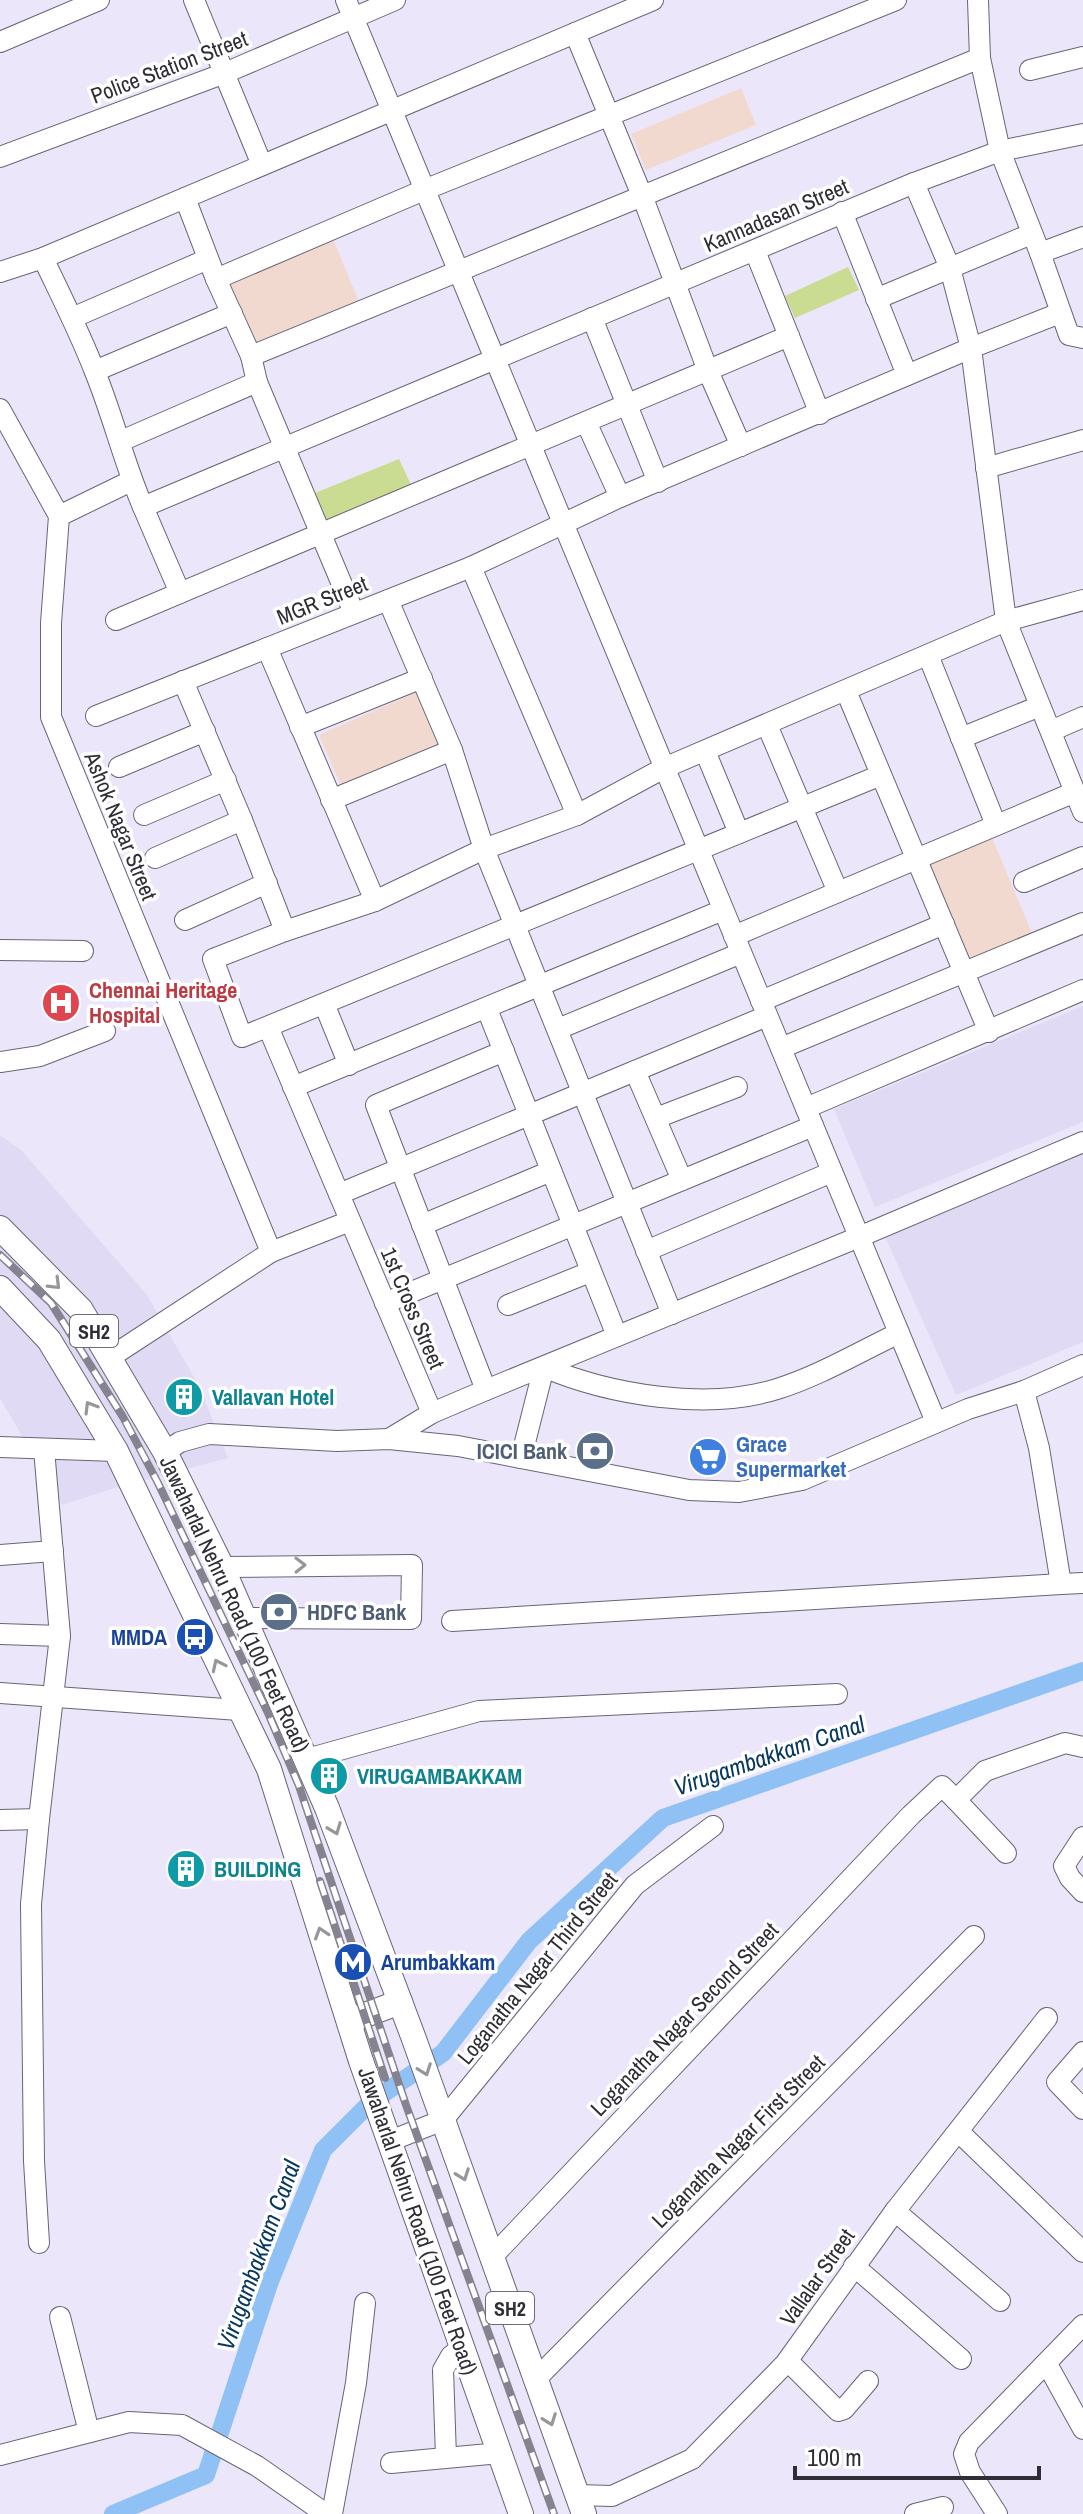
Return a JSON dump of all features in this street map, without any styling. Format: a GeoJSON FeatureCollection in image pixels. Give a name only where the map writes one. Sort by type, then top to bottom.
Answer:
{"type":"FeatureCollection","features":[{"type":"Feature","properties":{"kind":"main road","name":"Jawaharlal Nehru Road (100 Feet Road)"},"geometry":{"type":"LineString","coordinates":[[0,1228],[81,1310],[165,1452],[222,1567],[307,1759],[400,2002],[580,2504]]}},
{"type":"Feature","properties":{"kind":"main road","name":"Jawaharlal Nehru Road (100 Feet Road)"},"geometry":{"type":"LineString","coordinates":[[4,1300],[49,1340],[116,1451],[269,1769],[361,2061],[521,2514]]}},
{"type":"Feature","properties":{"kind":"main road"},"geometry":{"type":"LineString","coordinates":[[349,2021],[400,2002]]}},
{"type":"Feature","properties":{"kind":"street"},"geometry":{"type":"LineString","coordinates":[[0,42],[73,4],[99,0]]}},
{"type":"Feature","properties":{"kind":"street"},"geometry":{"type":"LineString","coordinates":[[194,0],[262,165]]}},
{"type":"Feature","properties":{"kind":"street","name":"Police Station Street"},"geometry":{"type":"LineString","coordinates":[[0,157],[225,73],[350,8],[395,0]]}},
{"type":"Feature","properties":{"kind":"street"},"geometry":{"type":"LineString","coordinates":[[0,272],[43,258],[653,0]]}},
{"type":"Feature","properties":{"kind":"street"},"geometry":{"type":"LineString","coordinates":[[216,279],[424,190],[896,0]]}},
{"type":"Feature","properties":{"kind":"street"},"geometry":{"type":"LineString","coordinates":[[978,0],[980,58],[1000,151],[1069,335],[1083,338]]}},
{"type":"Feature","properties":{"kind":"street"},"geometry":{"type":"LineString","coordinates":[[350,8],[936,1422]]}},
{"type":"Feature","properties":{"kind":"street"},"geometry":{"type":"LineString","coordinates":[[575,33],[643,198],[708,371],[741,446]]}},
{"type":"Feature","properties":{"kind":"street"},"geometry":{"type":"LineString","coordinates":[[1030,70],[1083,57]]}},
{"type":"Feature","properties":{"kind":"street"},"geometry":{"type":"LineString","coordinates":[[251,356],[980,58]]}},
{"type":"Feature","properties":{"kind":"street","name":"Kannadasan Street"},"geometry":{"type":"LineString","coordinates":[[143,507],[914,183],[1000,151],[1083,134]]}},
{"type":"Feature","properties":{"kind":"street"},"geometry":{"type":"LineString","coordinates":[[914,183],[950,268],[971,348],[1006,621],[1083,812]]}},
{"type":"Feature","properties":{"kind":"street"},"geometry":{"type":"LineString","coordinates":[[185,198],[216,279],[251,356],[257,382],[354,613]]}},
{"type":"Feature","properties":{"kind":"street"},"geometry":{"type":"LineString","coordinates":[[842,212],[907,375]]}},
{"type":"Feature","properties":{"kind":"street"},"geometry":{"type":"LineString","coordinates":[[876,299],[950,268],[1036,243],[1083,237]]}},
{"type":"Feature","properties":{"kind":"street"},"geometry":{"type":"LineString","coordinates":[[755,251],[820,414]]}},
{"type":"Feature","properties":{"kind":"street"},"geometry":{"type":"LineString","coordinates":[[43,258],[95,371],[121,441],[131,481],[180,593]]}},
{"type":"Feature","properties":{"kind":"street"},"geometry":{"type":"LineString","coordinates":[[72,318],[208,259]]}},
{"type":"Feature","properties":{"kind":"street"},"geometry":{"type":"LineString","coordinates":[[95,371],[232,313]]}},
{"type":"Feature","properties":{"kind":"street","name":"MGR Street"},"geometry":{"type":"LineString","coordinates":[[96,716],[471,567],[620,497],[1060,313]]}},
{"type":"Feature","properties":{"kind":"street"},"geometry":{"type":"LineString","coordinates":[[592,318],[658,482]]}},
{"type":"Feature","properties":{"kind":"street"},"geometry":{"type":"LineString","coordinates":[[116,620],[789,336]]}},
{"type":"Feature","properties":{"kind":"street"},"geometry":{"type":"LineString","coordinates":[[121,441],[257,382]]}},
{"type":"Feature","properties":{"kind":"street"},"geometry":{"type":"LineString","coordinates":[[0,409],[59,516],[131,481]]}},
{"type":"Feature","properties":{"kind":"street"},"geometry":{"type":"LineString","coordinates":[[586,422],[620,497]]}},
{"type":"Feature","properties":{"kind":"street"},"geometry":{"type":"LineString","coordinates":[[986,468],[1083,440]]}},
{"type":"Feature","properties":{"kind":"street","name":"Ashok Nagar Street"},"geometry":{"type":"LineString","coordinates":[[59,516],[51,623],[51,717],[271,1252]]}},
{"type":"Feature","properties":{"kind":"street"},"geometry":{"type":"LineString","coordinates":[[471,567],[577,815]]}},
{"type":"Feature","properties":{"kind":"street"},"geometry":{"type":"LineString","coordinates":[[388,600],[452,750],[484,849],[672,1314]]}},
{"type":"Feature","properties":{"kind":"street"},"geometry":{"type":"LineString","coordinates":[[881,775],[325,1006],[242,1037],[213,959],[375,901],[484,849],[577,815],[664,768],[1006,621],[1083,600]]}},
{"type":"Feature","properties":{"kind":"street"},"geometry":{"type":"LineString","coordinates":[[267,648],[375,901]]}},
{"type":"Feature","properties":{"kind":"street"},"geometry":{"type":"LineString","coordinates":[[928,655],[996,825]]}},
{"type":"Feature","properties":{"kind":"street"},"geometry":{"type":"LineString","coordinates":[[300,727],[422,678]]}},
{"type":"Feature","properties":{"kind":"street"},"geometry":{"type":"LineString","coordinates":[[183,681],[226,780],[285,931]]}},
{"type":"Feature","properties":{"kind":"street"},"geometry":{"type":"LineString","coordinates":[[846,691],[989,1032]]}},
{"type":"Feature","properties":{"kind":"street"},"geometry":{"type":"LineString","coordinates":[[961,738],[1040,706]]}},
{"type":"Feature","properties":{"kind":"street"},"geometry":{"type":"LineString","coordinates":[[1051,731],[1083,717]]}},
{"type":"Feature","properties":{"kind":"street"},"geometry":{"type":"LineString","coordinates":[[767,725],[838,892]]}},
{"type":"Feature","properties":{"kind":"street"},"geometry":{"type":"LineString","coordinates":[[119,767],[205,731]]}},
{"type":"Feature","properties":{"kind":"street"},"geometry":{"type":"LineString","coordinates":[[331,800],[452,750]]}},
{"type":"Feature","properties":{"kind":"street"},"geometry":{"type":"LineString","coordinates":[[705,751],[739,833]]}},
{"type":"Feature","properties":{"kind":"street"},"geometry":{"type":"LineString","coordinates":[[144,815],[226,780]]}},
{"type":"Feature","properties":{"kind":"street"},"geometry":{"type":"LineString","coordinates":[[558,1029],[738,944],[838,892],[1075,792]]}},
{"type":"Feature","properties":{"kind":"street"},"geometry":{"type":"LineString","coordinates":[[155,858],[242,820]]}},
{"type":"Feature","properties":{"kind":"street"},"geometry":{"type":"LineString","coordinates":[[1024,882],[1083,857]]}},
{"type":"Feature","properties":{"kind":"street"},"geometry":{"type":"LineString","coordinates":[[185,920],[267,883]]}},
{"type":"Feature","properties":{"kind":"street"},"geometry":{"type":"LineString","coordinates":[[293,1087],[723,910]]}},
{"type":"Feature","properties":{"kind":"street"},"geometry":{"type":"LineString","coordinates":[[781,1048],[1083,923]]}},
{"type":"Feature","properties":{"kind":"street"},"geometry":{"type":"LineString","coordinates":[[339,1194],[635,1071],[944,924]]}},
{"type":"Feature","properties":{"kind":"street"},"geometry":{"type":"LineString","coordinates":[[0,950],[83,951]]}},
{"type":"Feature","properties":{"kind":"street"},"geometry":{"type":"LineString","coordinates":[[385,1303],[682,1180],[809,1117],[1083,990]]}},
{"type":"Feature","properties":{"kind":"street"},"geometry":{"type":"LineString","coordinates":[[325,1006],[349,1065]]}},
{"type":"Feature","properties":{"kind":"street"},"geometry":{"type":"LineString","coordinates":[[487,1009],[617,1336]]}},
{"type":"Feature","properties":{"kind":"street","name":"1st Cross Street"},"geometry":{"type":"LineString","coordinates":[[268,1027],[432,1413]]}},
{"type":"Feature","properties":{"kind":"street"},"geometry":{"type":"LineString","coordinates":[[0,1062],[40,1056],[105,1031]]}},
{"type":"Feature","properties":{"kind":"street"},"geometry":{"type":"LineString","coordinates":[[486,1390],[376,1105],[504,1051]]}},
{"type":"Feature","properties":{"kind":"street"},"geometry":{"type":"LineString","coordinates":[[635,1071],[682,1180]]}},
{"type":"Feature","properties":{"kind":"street"},"geometry":{"type":"LineString","coordinates":[[656,1118],[737,1087]]}},
{"type":"Feature","properties":{"kind":"street"},"geometry":{"type":"LineString","coordinates":[[389,1439],[432,1413],[1083,1142]]}},
{"type":"Feature","properties":{"kind":"street"},"geometry":{"type":"LineString","coordinates":[[422,1225],[551,1171]]}},
{"type":"Feature","properties":{"kind":"street"},"geometry":{"type":"LineString","coordinates":[[646,1251],[832,1172]]}},
{"type":"Feature","properties":{"kind":"street"},"geometry":{"type":"LineString","coordinates":[[109,1358],[271,1252],[350,1221]]}},
{"type":"Feature","properties":{"kind":"street"},"geometry":{"type":"LineString","coordinates":[[508,1305],[590,1272]]}},
{"type":"Feature","properties":{"kind":"street"},"geometry":{"type":"LineString","coordinates":[[544,1367],[572,1379],[620,1391],[702,1398],[739,1396],[776,1390],[899,1333]]}},
{"type":"Feature","properties":{"kind":"street"},"geometry":{"type":"LineString","coordinates":[[165,1452],[180,1442],[209,1434],[337,1441],[389,1439],[458,1446],[689,1490],[739,1492],[802,1480],[936,1422],[1024,1391],[1083,1365]]}},
{"type":"Feature","properties":{"kind":"street"},"geometry":{"type":"LineString","coordinates":[[521,1458],[544,1367]]}},
{"type":"Feature","properties":{"kind":"street"},"geometry":{"type":"LineString","coordinates":[[1024,1391],[1039,1448],[1061,1584]]}},
{"type":"Feature","properties":{"kind":"street"},"geometry":{"type":"LineString","coordinates":[[0,1447],[116,1451]]}},
{"type":"Feature","properties":{"kind":"street"},"geometry":{"type":"LineString","coordinates":[[39,2243],[34,2161],[31,1904],[60,1636],[44,1449]]}},
{"type":"Feature","properties":{"kind":"street"},"geometry":{"type":"LineString","coordinates":[[0,1555],[53,1551]]}},
{"type":"Feature","properties":{"kind":"street"},"geometry":{"type":"LineString","coordinates":[[222,1567],[412,1565],[411,1619],[244,1618]]}},
{"type":"Feature","properties":{"kind":"street"},"geometry":{"type":"LineString","coordinates":[[452,1621],[1083,1583]]}},
{"type":"Feature","properties":{"kind":"street"},"geometry":{"type":"LineString","coordinates":[[0,1634],[60,1636]]}},
{"type":"Feature","properties":{"kind":"street"},"geometry":{"type":"LineString","coordinates":[[0,1693],[239,1710]]}},
{"type":"Feature","properties":{"kind":"street"},"geometry":{"type":"LineString","coordinates":[[307,1759],[479,1711],[837,1694]]}},
{"type":"Feature","properties":{"kind":"street"},"geometry":{"type":"LineString","coordinates":[[1006,1853],[956,1800],[985,1771],[1065,1743],[1083,1747]]}},
{"type":"Feature","properties":{"kind":"street","name":"Loganatha Nagar Second Street"},"geometry":{"type":"LineString","coordinates":[[492,2257],[911,1815],[942,1786],[956,1800]]}},
{"type":"Feature","properties":{"kind":"street"},"geometry":{"type":"LineString","coordinates":[[0,1820],[39,1819]]}},
{"type":"Feature","properties":{"kind":"street","name":"Loganatha Nagar Third Street"},"geometry":{"type":"LineString","coordinates":[[440,2111],[635,1885],[713,1826]]}},
{"type":"Feature","properties":{"kind":"street"},"geometry":{"type":"LineString","coordinates":[[1083,1837],[1067,1859],[1066,1873],[1083,1892]]}},
{"type":"Feature","properties":{"kind":"street","name":"Loganatha Nagar First Street"},"geometry":{"type":"LineString","coordinates":[[536,2379],[974,1936]]}},
{"type":"Feature","properties":{"kind":"street","name":"Vallalar Street"},"geometry":{"type":"LineString","coordinates":[[580,2504],[612,2496],[692,2459],[788,2361],[895,2211],[1047,2018]]}},
{"type":"Feature","properties":{"kind":"street"},"geometry":{"type":"LineString","coordinates":[[1083,2052],[1057,2082],[1083,2109]]}},
{"type":"Feature","properties":{"kind":"street"},"geometry":{"type":"LineString","coordinates":[[388,2135],[440,2111]]}},
{"type":"Feature","properties":{"kind":"street"},"geometry":{"type":"LineString","coordinates":[[959,2132],[1082,2248]]}},
{"type":"Feature","properties":{"kind":"street"},"geometry":{"type":"LineString","coordinates":[[895,2211],[1000,2301]]}},
{"type":"Feature","properties":{"kind":"street"},"geometry":{"type":"LineString","coordinates":[[854,2266],[961,2359]]}},
{"type":"Feature","properties":{"kind":"street"},"geometry":{"type":"LineString","coordinates":[[0,2455],[129,2422],[182,2425],[252,2463],[329,2514],[356,2383],[365,2303]]}},
{"type":"Feature","properties":{"kind":"street"},"geometry":{"type":"LineString","coordinates":[[60,2317],[89,2432]]}},
{"type":"Feature","properties":{"kind":"street"},"geometry":{"type":"LineString","coordinates":[[997,2514],[970,2472],[964,2454],[969,2442],[1083,2325]]}},
{"type":"Feature","properties":{"kind":"street"},"geometry":{"type":"LineString","coordinates":[[446,2457],[443,2370],[451,2356],[462,2347]]}},
{"type":"Feature","properties":{"kind":"street"},"geometry":{"type":"LineString","coordinates":[[788,2361],[838,2411],[844,2409],[868,2381]]}},
{"type":"Feature","properties":{"kind":"street"},"geometry":{"type":"LineString","coordinates":[[1047,2364],[1083,2429]]}},
{"type":"Feature","properties":{"kind":"street"},"geometry":{"type":"LineString","coordinates":[[391,2463],[500,2453]]}},
{"type":"Feature","properties":{"kind":"street"},"geometry":{"type":"LineString","coordinates":[[915,2514],[943,2507]]}},
{"type":"Feature","properties":{"kind":"shaded area"},"geometry":{"type":"Polygon","coordinates":[[[741,88],[756,125],[646,170],[631,134],[741,88]]]}},
{"type":"Feature","properties":{"kind":"shaded area"},"geometry":{"type":"Polygon","coordinates":[[[331,234],[359,302],[253,348],[225,279],[331,234]]]}},
{"type":"Feature","properties":{"kind":"shaded area"},"geometry":{"type":"Polygon","coordinates":[[[417,692],[439,743],[341,785],[319,735],[417,692]]]}},
{"type":"Feature","properties":{"kind":"shaded area"},"geometry":{"type":"Polygon","coordinates":[[[990,833],[1032,933],[963,962],[921,862],[990,833]]]}},
{"type":"Feature","properties":{"kind":"shaded area"},"geometry":{"type":"Polygon","coordinates":[[[1083,1006],[1083,1122],[875,1207],[834,1109],[1083,1006]]]}},
{"type":"Feature","properties":{"kind":"shaded area"},"geometry":{"type":"Polygon","coordinates":[[[0,1135],[21,1150],[147,1295],[200,1388],[228,1458],[62,1505],[0,1398],[0,1135]]]}},
{"type":"Feature","properties":{"kind":"shaded area"},"geometry":{"type":"Polygon","coordinates":[[[1083,1148],[1083,1342],[956,1395],[883,1232],[1083,1148]]]}},
{"type":"Feature","properties":{"kind":"green space"},"geometry":{"type":"Polygon","coordinates":[[[848,267],[859,290],[795,318],[785,296],[848,267]]]}},
{"type":"Feature","properties":{"kind":"green space"},"geometry":{"type":"Polygon","coordinates":[[[399,459],[413,489],[324,526],[310,495],[399,459]]]}},
{"type":"Feature","properties":{"kind":"waterway","name":"Virugambakkam Canal"},"geometry":{"type":"LineString","coordinates":[[113,2514],[206,2475],[269,2284],[323,2150],[371,2102],[443,2053],[529,1941],[663,1818],[1083,1671]]}},
{"type":"Feature","properties":{"kind":"railway"},"geometry":{"type":"LineString","coordinates":[[0,1255],[51,1303],[123,1417],[268,1713],[299,1786],[406,2105],[554,2514]]}},
{"type":"Feature","properties":{"kind":"railway"},"geometry":{"type":"LineString","coordinates":[[320,1881],[385,2078]]}},
{"type":"Feature","properties":{"kind":"place","name":"Chennai Heritage Hospital"},"geometry":{"type":"Point","coordinates":[61,1003]}},
{"type":"Feature","properties":{"kind":"place","name":"Vallavan Hotel"},"geometry":{"type":"Point","coordinates":[184,1397]}},
{"type":"Feature","properties":{"kind":"place","name":"ICICI Bank"},"geometry":{"type":"Point","coordinates":[595,1451]}},
{"type":"Feature","properties":{"kind":"place","name":"Grace Supermarket"},"geometry":{"type":"Point","coordinates":[708,1457]}},
{"type":"Feature","properties":{"kind":"place","name":"HDFC Bank"},"geometry":{"type":"Point","coordinates":[279,1612]}},
{"type":"Feature","properties":{"kind":"place","name":"MMDA"},"geometry":{"type":"Point","coordinates":[195,1637]}},
{"type":"Feature","properties":{"kind":"place","name":"VIRUGAMBAKKAM"},"geometry":{"type":"Point","coordinates":[329,1776]}},
{"type":"Feature","properties":{"kind":"place","name":"BUILDING"},"geometry":{"type":"Point","coordinates":[186,1869]}},
{"type":"Feature","properties":{"kind":"place","name":"Arumbakkam"},"geometry":{"type":"Point","coordinates":[353,1962]}}]}
